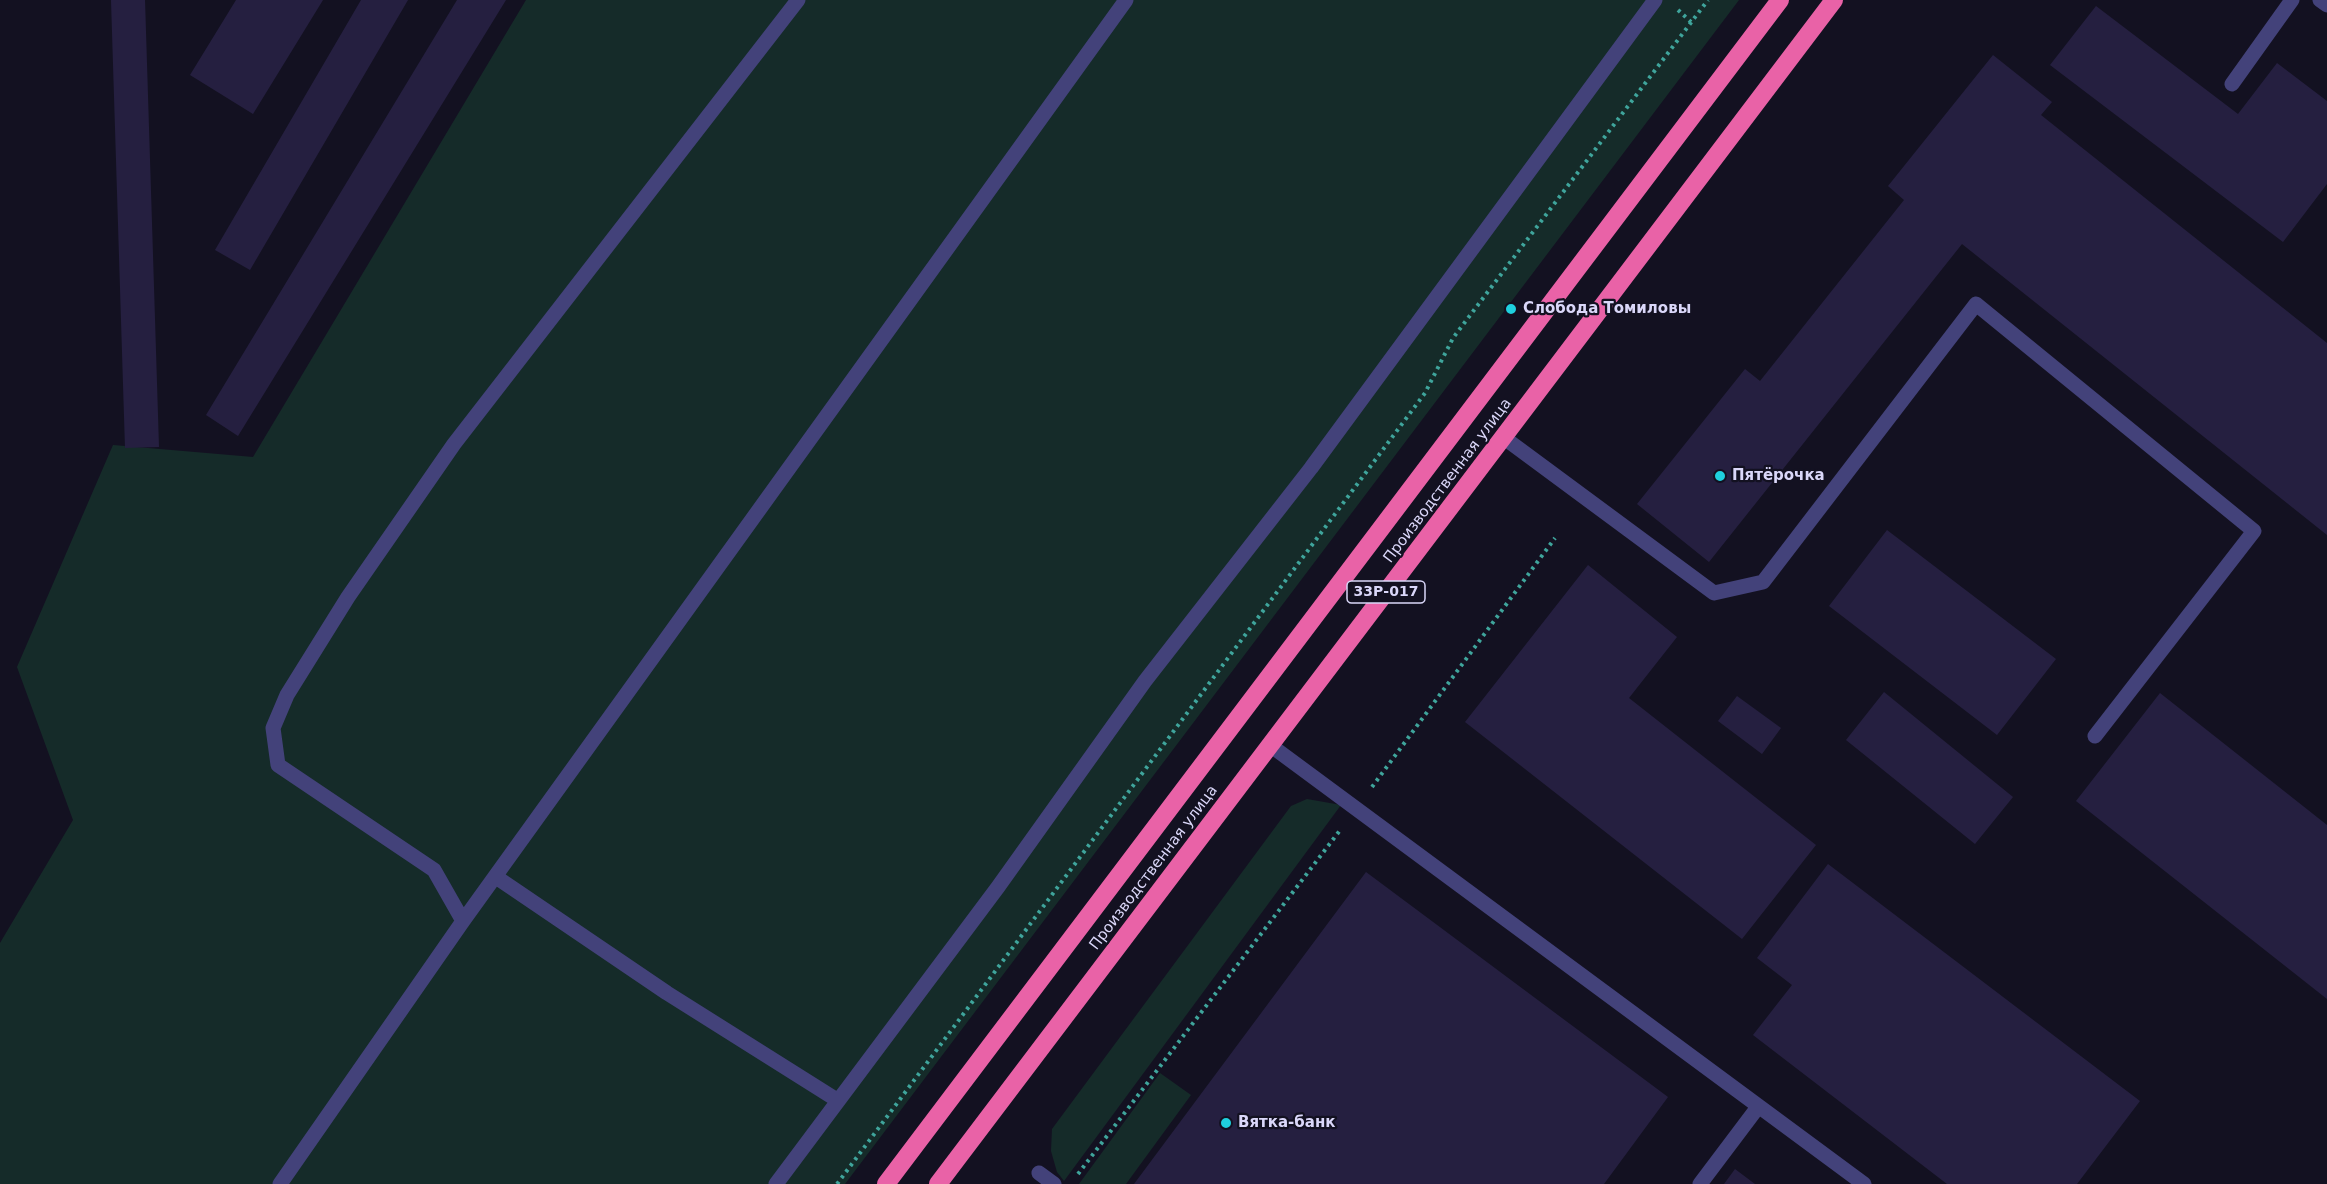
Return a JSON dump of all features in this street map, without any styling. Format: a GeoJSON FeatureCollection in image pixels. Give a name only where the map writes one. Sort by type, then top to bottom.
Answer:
{"type":"FeatureCollection","features":[{"type":"Feature","properties":{"kind":"highway","name":"Производственная улица"},"geometry":{"type":"LineString","coordinates":[[886,1184],[1780,0]]}},
{"type":"Feature","properties":{"kind":"highway","name":"Производственная улица"},"geometry":{"type":"LineString","coordinates":[[938,1184],[1834,0]]}},
{"type":"Feature","properties":{"kind":"lane"},"geometry":{"type":"LineString","coordinates":[[463,921],[434,870],[278,765],[273,728],[287,695],[348,597],[454,444],[798,0]]}},
{"type":"Feature","properties":{"kind":"lane"},"geometry":{"type":"LineString","coordinates":[[280,1184],[463,921],[1126,0]]}},
{"type":"Feature","properties":{"kind":"lane"},"geometry":{"type":"LineString","coordinates":[[776,1184],[998,886],[1145,681],[1311,468],[1655,0]]}},
{"type":"Feature","properties":{"kind":"lane"},"geometry":{"type":"LineString","coordinates":[[2232,84],[2292,0]]}},
{"type":"Feature","properties":{"kind":"lane"},"geometry":{"type":"LineString","coordinates":[[2320,0],[2327,5]]}},
{"type":"Feature","properties":{"kind":"lane"},"geometry":{"type":"LineString","coordinates":[[1503,437],[1714,592],[1762,582],[1976,304],[2254,531],[2095,736]]}},
{"type":"Feature","properties":{"kind":"lane"},"geometry":{"type":"LineString","coordinates":[[1270,744],[1864,1184]]}},
{"type":"Feature","properties":{"kind":"lane"},"geometry":{"type":"LineString","coordinates":[[496,877],[667,993],[837,1100]]}},
{"type":"Feature","properties":{"kind":"lane"},"geometry":{"type":"LineString","coordinates":[[1700,1184],[1758,1107]]}},
{"type":"Feature","properties":{"kind":"lane"},"geometry":{"type":"LineString","coordinates":[[1039,1173],[1054,1184]]}},
{"type":"Feature","properties":{"kind":"path"},"geometry":{"type":"LineString","coordinates":[[837,1184],[1418,403],[1453,338],[1708,0]]}},
{"type":"Feature","properties":{"kind":"path"},"geometry":{"type":"LineString","coordinates":[[1071,1184],[1356,808],[1555,538]]}},
{"type":"Feature","properties":{"kind":"green space"},"geometry":{"type":"Polygon","coordinates":[[[526,0],[1739,0],[845,1184],[0,1184],[0,943],[73,820],[17,667],[113,445],[253,457],[526,0]]]}},
{"type":"Feature","properties":{"kind":"green space"},"geometry":{"type":"Polygon","coordinates":[[[1307,799],[1341,805],[1064,1181],[1057,1172],[1051,1151],[1052,1129],[1291,806],[1307,799]]]}},
{"type":"Feature","properties":{"kind":"green space"},"geometry":{"type":"Polygon","coordinates":[[[1160,1073],[1191,1095],[1126,1184],[1079,1184],[1160,1073]]]}},
{"type":"Feature","properties":{"kind":"building"},"geometry":{"type":"Polygon","coordinates":[[[111,0],[145,0],[159,447],[125,448],[111,0]]]}},
{"type":"Feature","properties":{"kind":"building"},"geometry":{"type":"Polygon","coordinates":[[[236,0],[323,0],[253,114],[190,75],[236,0]]]}},
{"type":"Feature","properties":{"kind":"building"},"geometry":{"type":"Polygon","coordinates":[[[361,0],[408,0],[250,270],[215,250],[361,0]]]}},
{"type":"Feature","properties":{"kind":"building"},"geometry":{"type":"Polygon","coordinates":[[[457,0],[506,0],[238,436],[206,415],[457,0]]]}},
{"type":"Feature","properties":{"kind":"building"},"geometry":{"type":"Polygon","coordinates":[[[2096,6],[2238,114],[2277,63],[2327,101],[2327,184],[2283,242],[2050,65],[2096,6]]]}},
{"type":"Feature","properties":{"kind":"building"},"geometry":{"type":"Polygon","coordinates":[[[1993,55],[2052,102],[2041,115],[2327,343],[2327,535],[1962,244],[1709,562],[1637,504],[1745,369],[1760,381],[1904,200],[1888,186],[1993,55]]]}},
{"type":"Feature","properties":{"kind":"building"},"geometry":{"type":"Polygon","coordinates":[[[1887,530],[2056,659],[1997,735],[1829,606],[1887,530]]]}},
{"type":"Feature","properties":{"kind":"building"},"geometry":{"type":"Polygon","coordinates":[[[1588,565],[1677,637],[1629,698],[1816,845],[1742,939],[1465,722],[1588,565]]]}},
{"type":"Feature","properties":{"kind":"building"},"geometry":{"type":"Polygon","coordinates":[[[1884,692],[2013,797],[1975,844],[1846,740],[1884,692]]]}},
{"type":"Feature","properties":{"kind":"building"},"geometry":{"type":"Polygon","coordinates":[[[2160,693],[2327,825],[2327,999],[2076,801],[2160,693]]]}},
{"type":"Feature","properties":{"kind":"building"},"geometry":{"type":"Polygon","coordinates":[[[1737,696],[1781,728],[1762,754],[1718,721],[1737,696]]]}},
{"type":"Feature","properties":{"kind":"building"},"geometry":{"type":"Polygon","coordinates":[[[1828,864],[2140,1101],[2077,1184],[1947,1184],[1753,1035],[1792,985],[1757,958],[1828,864]]]}},
{"type":"Feature","properties":{"kind":"building"},"geometry":{"type":"Polygon","coordinates":[[[1366,872],[1668,1097],[1604,1184],[1134,1184],[1366,872]]]}},
{"type":"Feature","properties":{"kind":"building"},"geometry":{"type":"Polygon","coordinates":[[[1735,1169],[1755,1184],[1724,1184],[1735,1169]]]}},
{"type":"Feature","properties":{"kind":"place","name":"Слобода Томиловы"},"geometry":{"type":"Point","coordinates":[1511,309]}},
{"type":"Feature","properties":{"kind":"place","name":"Пятёрочка"},"geometry":{"type":"Point","coordinates":[1720,476]}},
{"type":"Feature","properties":{"kind":"place","name":"Вятка-банк"},"geometry":{"type":"Point","coordinates":[1226,1123]}}]}
